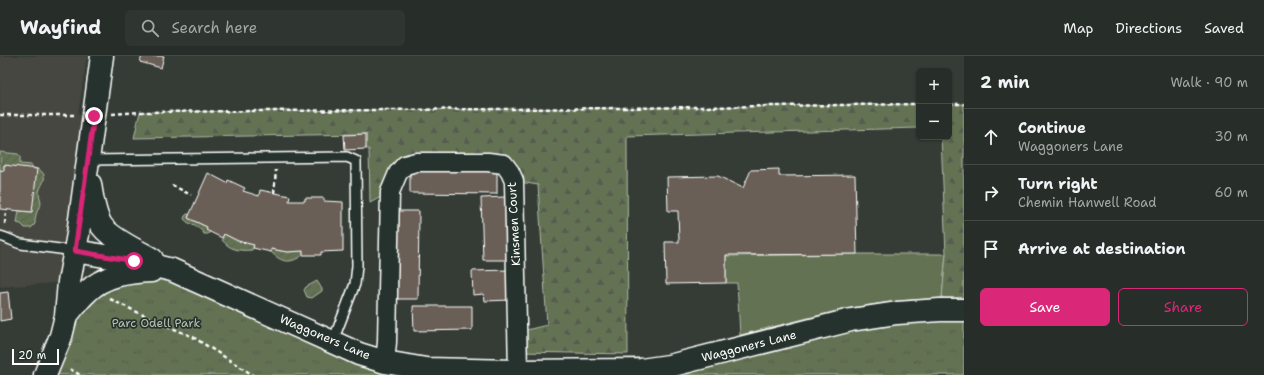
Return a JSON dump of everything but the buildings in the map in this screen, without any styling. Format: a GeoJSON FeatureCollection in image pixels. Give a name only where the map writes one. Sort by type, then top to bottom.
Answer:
{"type":"FeatureCollection","features":[{"type":"Feature","properties":{"kind":"street"},"geometry":{"type":"LineString","coordinates":[[46,375],[61,336],[66,316],[69,282],[88,165],[102,56]]}},
{"type":"Feature","properties":{"kind":"street","name":"Kinsmen Court"},"geometry":{"type":"LineString","coordinates":[[385,362],[387,342],[390,192],[398,173],[405,165],[416,162],[488,162],[504,164],[514,181],[518,371]]}},
{"type":"Feature","properties":{"kind":"street"},"geometry":{"type":"LineString","coordinates":[[88,165],[94,207],[100,224],[115,238],[172,270]]}},
{"type":"Feature","properties":{"kind":"street","name":"Waggoners Lane"},"geometry":{"type":"LineString","coordinates":[[75,251],[134,261],[172,270],[333,341],[359,354],[385,362],[426,369],[518,371],[641,370],[662,367],[851,320],[897,313],[964,310]]}},
{"type":"Feature","properties":{"kind":"street"},"geometry":{"type":"LineString","coordinates":[[66,316],[87,291],[108,278],[119,274],[172,270]]}},
{"type":"Feature","properties":{"kind":"lane"},"geometry":{"type":"LineString","coordinates":[[88,165],[347,157],[356,161],[357,266],[355,284],[333,341]]}},
{"type":"Feature","properties":{"kind":"lane"},"geometry":{"type":"LineString","coordinates":[[0,236],[9,238],[14,242],[21,244],[75,251]]}},
{"type":"Feature","properties":{"kind":"path"},"geometry":{"type":"LineString","coordinates":[[114,114],[140,112],[916,104]]}},
{"type":"Feature","properties":{"kind":"path"},"geometry":{"type":"LineString","coordinates":[[952,104],[964,104]]}},
{"type":"Feature","properties":{"kind":"path"},"geometry":{"type":"LineString","coordinates":[[0,115],[78,115]]}},
{"type":"Feature","properties":{"kind":"path"},"geometry":{"type":"LineString","coordinates":[[274,193],[276,176]]}},
{"type":"Feature","properties":{"kind":"path"},"geometry":{"type":"LineString","coordinates":[[172,185],[191,195]]}},
{"type":"Feature","properties":{"kind":"path"},"geometry":{"type":"LineString","coordinates":[[5,224],[6,211]]}},
{"type":"Feature","properties":{"kind":"path"},"geometry":{"type":"LineString","coordinates":[[107,298],[193,337],[253,375]]}},
{"type":"Feature","properties":{"kind":"path"},"geometry":{"type":"LineString","coordinates":[[70,369],[80,375]]}},
{"type":"Feature","properties":{"kind":"shaded area"},"geometry":{"type":"Polygon","coordinates":[[[0,56],[87,56],[78,115],[94,116],[69,282],[0,287],[0,56]]]}},
{"type":"Feature","properties":{"kind":"green space"},"geometry":{"type":"Polygon","coordinates":[[[916,104],[916,128],[627,136],[628,354],[518,352],[518,332],[547,325],[538,185],[514,181],[510,172],[416,162],[390,192],[370,203],[369,149],[366,149],[365,134],[134,138],[140,112],[916,104]]]}},
{"type":"Feature","properties":{"kind":"green space"},"geometry":{"type":"Polygon","coordinates":[[[952,104],[964,104],[964,298],[942,298],[946,254],[941,140],[952,140],[952,104]]]}},
{"type":"Feature","properties":{"kind":"green space"},"geometry":{"type":"Polygon","coordinates":[[[0,152],[18,154],[20,156],[20,164],[31,165],[33,168],[42,171],[44,175],[44,180],[39,192],[41,204],[36,213],[35,224],[31,228],[25,228],[21,224],[17,223],[19,211],[32,212],[4,166],[4,171],[0,170],[0,152]]]}},
{"type":"Feature","properties":{"kind":"green space"},"geometry":{"type":"Polygon","coordinates":[[[187,214],[189,214],[188,218],[207,227],[210,232],[208,234],[204,234],[200,229],[186,221],[184,219],[187,214]]]}},
{"type":"Feature","properties":{"kind":"green space"},"geometry":{"type":"Polygon","coordinates":[[[224,234],[238,241],[254,245],[252,250],[239,250],[228,246],[222,240],[224,234]]]}},
{"type":"Feature","properties":{"kind":"green space"},"geometry":{"type":"Polygon","coordinates":[[[271,249],[287,252],[303,251],[303,255],[294,260],[286,261],[275,256],[271,252],[271,249]]]}},
{"type":"Feature","properties":{"kind":"green space"},"geometry":{"type":"Polygon","coordinates":[[[946,254],[942,298],[897,301],[844,309],[740,335],[737,283],[726,283],[726,256],[946,254]]]}},
{"type":"Feature","properties":{"kind":"green space","name":"Parc Odell Park"},"geometry":{"type":"Polygon","coordinates":[[[172,270],[359,354],[611,370],[851,320],[964,310],[964,375],[45,375],[87,291],[172,270]]]}},
{"type":"Feature","properties":{"kind":"green space"},"geometry":{"type":"Polygon","coordinates":[[[317,281],[322,291],[312,298],[307,297],[304,290],[306,287],[317,281]]]}},
{"type":"Feature","properties":{"kind":"route"},"geometry":{"type":"LineString","coordinates":[[94,116],[75,251],[134,261]]}}]}
